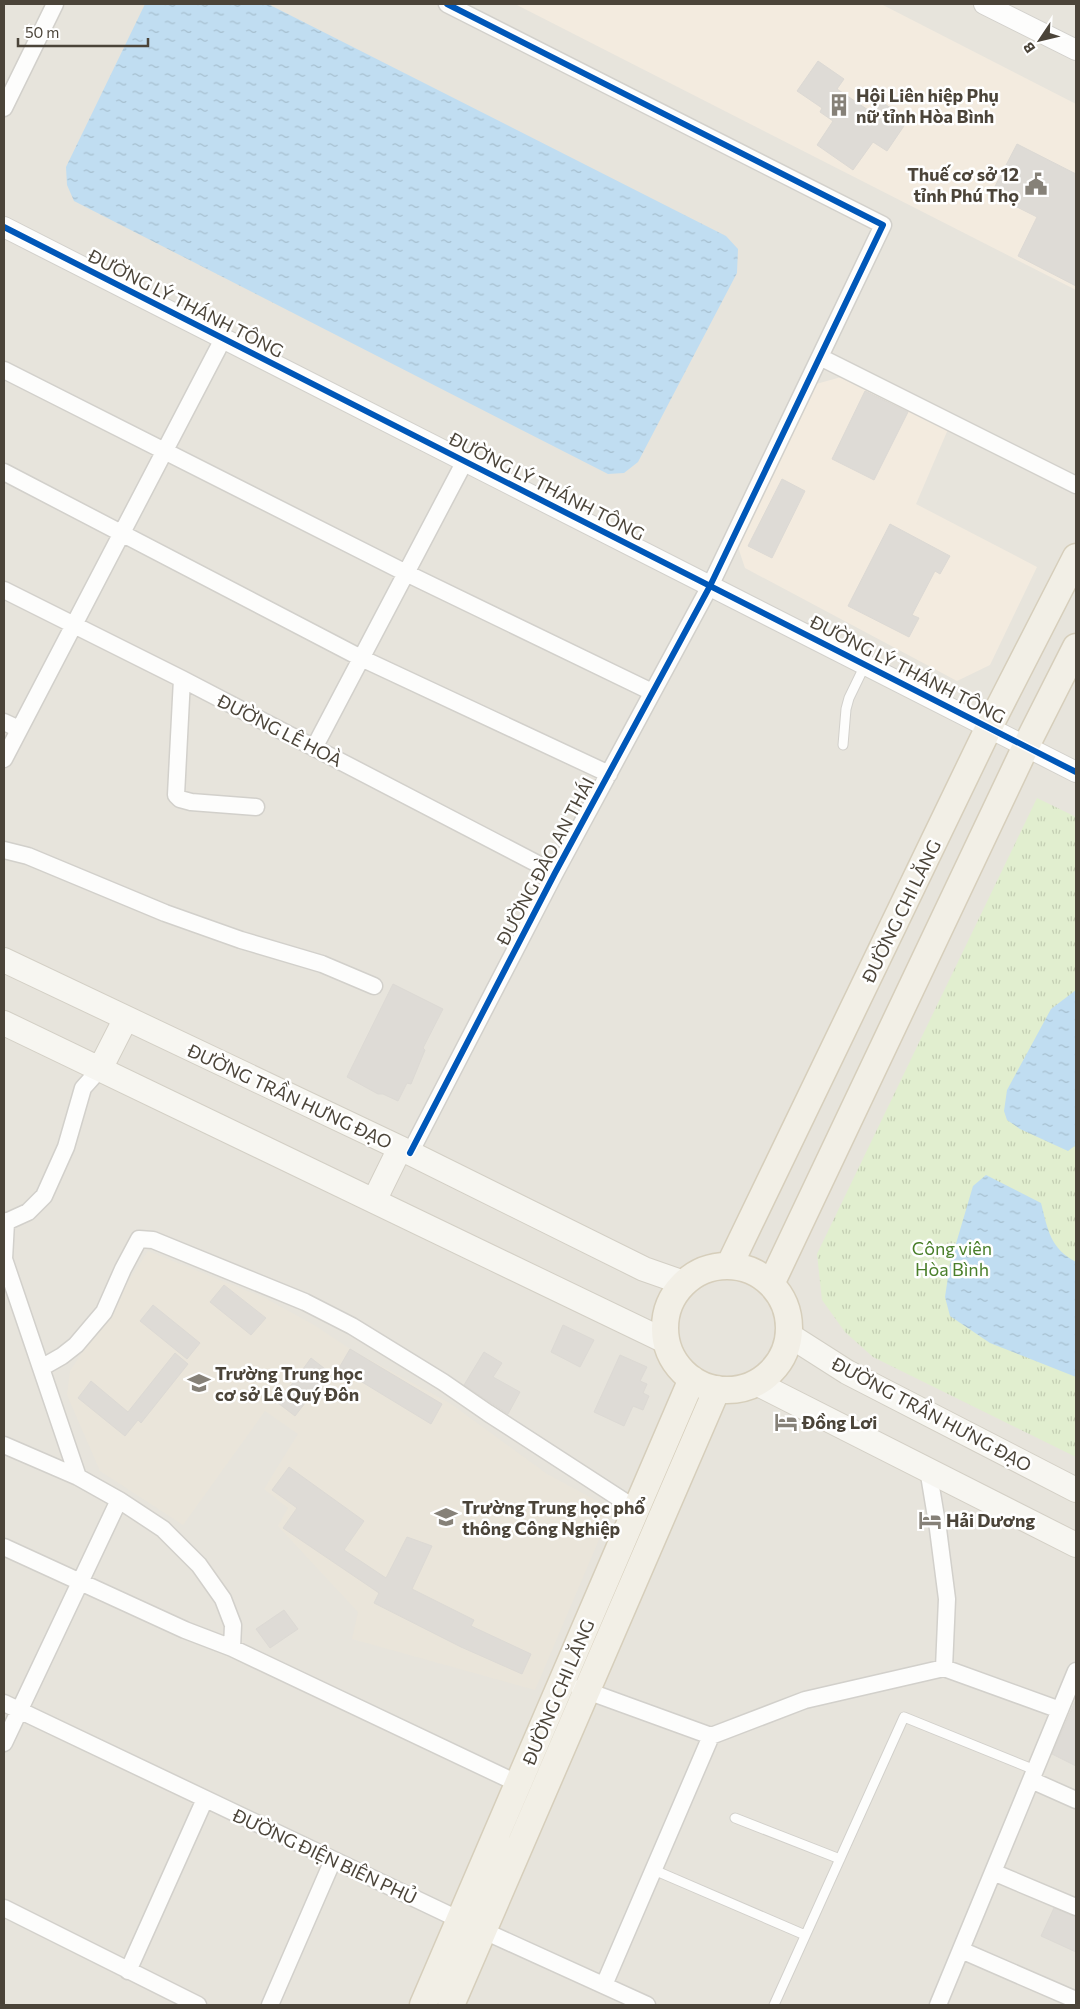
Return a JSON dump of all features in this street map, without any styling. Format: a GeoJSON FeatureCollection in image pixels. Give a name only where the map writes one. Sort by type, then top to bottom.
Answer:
{"type":"FeatureCollection","features":[{"type":"Feature","properties":{"kind":"main road","name":"ĐƯỜNG CHI LĂNG"},"geometry":{"type":"LineString","coordinates":[[729,1266],[989,727],[1076,557]]}},
{"type":"Feature","properties":{"kind":"main road"},"geometry":{"type":"LineString","coordinates":[[771,1284],[1026,746],[1076,647]]}},
{"type":"Feature","properties":{"kind":"main road","name":"ĐƯỜNG TRẦN HƯNG ĐẠO"},"geometry":{"type":"LineString","coordinates":[[4,960],[405,1150],[644,1269],[684,1283]]}},
{"type":"Feature","properties":{"kind":"main road"},"geometry":{"type":"LineString","coordinates":[[100,1069],[126,1018]]}},
{"type":"Feature","properties":{"kind":"main road"},"geometry":{"type":"LineString","coordinates":[[4,1023],[667,1342]]}},
{"type":"Feature","properties":{"kind":"main road"},"geometry":{"type":"LineString","coordinates":[[374,1202],[405,1150]]}},
{"type":"Feature","properties":{"kind":"main road"},"geometry":{"type":"LineString","coordinates":[[729,1266],[752,1271],[771,1284],[786,1308],[789,1335],[785,1350],[772,1371],[756,1383],[737,1390],[717,1389],[692,1379],[676,1362],[667,1342],[666,1331],[668,1310],[672,1300],[684,1283],[705,1270],[729,1266]]}},
{"type":"Feature","properties":{"kind":"main road","name":"ĐƯỜNG TRẦN HƯNG ĐẠO"},"geometry":{"type":"LineString","coordinates":[[789,1335],[847,1372],[1076,1490]]}},
{"type":"Feature","properties":{"kind":"main road","name":"ĐƯỜNG CHI LĂNG"},"geometry":{"type":"LineString","coordinates":[[451,2005],[472,1925],[519,1784],[692,1379]]}},
{"type":"Feature","properties":{"kind":"main road"},"geometry":{"type":"LineString","coordinates":[[756,1383],[1076,1546]]}},
{"type":"Feature","properties":{"kind":"main road","name":"ĐƯỜNG CHI LĂNG"},"geometry":{"type":"LineString","coordinates":[[422,2005],[472,1925],[587,1691],[717,1389]]}},
{"type":"Feature","properties":{"kind":"street"},"geometry":{"type":"LineString","coordinates":[[4,108],[54,4]]}},
{"type":"Feature","properties":{"kind":"street","name":"ĐƯỜNG ĐÀO AN THÁI"},"geometry":{"type":"LineString","coordinates":[[405,1150],[710,586],[883,226],[447,4]]}},
{"type":"Feature","properties":{"kind":"street"},"geometry":{"type":"LineString","coordinates":[[984,4],[1076,50]]}},
{"type":"Feature","properties":{"kind":"street","name":"ĐƯỜNG LÝ THÁNH TÔNG"},"geometry":{"type":"LineString","coordinates":[[4,227],[1076,772]]}},
{"type":"Feature","properties":{"kind":"street"},"geometry":{"type":"LineString","coordinates":[[4,759],[223,339]]}},
{"type":"Feature","properties":{"kind":"street"},"geometry":{"type":"LineString","coordinates":[[820,356],[1076,484]]}},
{"type":"Feature","properties":{"kind":"street"},"geometry":{"type":"LineString","coordinates":[[4,370],[406,572],[652,692]]}},
{"type":"Feature","properties":{"kind":"street"},"geometry":{"type":"LineString","coordinates":[[314,748],[465,461]]}},
{"type":"Feature","properties":{"kind":"street"},"geometry":{"type":"LineString","coordinates":[[4,472],[361,658],[609,774]]}},
{"type":"Feature","properties":{"kind":"street","name":"ĐƯỜNG LÊ HOÀ"},"geometry":{"type":"LineString","coordinates":[[4,590],[182,679],[555,872]]}},
{"type":"Feature","properties":{"kind":"street"},"geometry":{"type":"LineString","coordinates":[[182,679],[176,795],[180,799],[191,802],[256,807]]}},
{"type":"Feature","properties":{"kind":"street"},"geometry":{"type":"LineString","coordinates":[[4,722],[19,730]]}},
{"type":"Feature","properties":{"kind":"street"},"geometry":{"type":"LineString","coordinates":[[4,850],[28,856],[165,914],[241,940],[322,964],[374,986]]}},
{"type":"Feature","properties":{"kind":"street"},"geometry":{"type":"LineString","coordinates":[[78,1476],[4,1260],[5,1222],[28,1212],[44,1196],[66,1147],[84,1088],[100,1069]]}},
{"type":"Feature","properties":{"kind":"street"},"geometry":{"type":"LineString","coordinates":[[41,1368],[62,1356],[76,1345],[104,1312],[122,1269],[139,1239],[153,1240],[305,1302],[352,1326],[444,1382],[488,1413],[636,1509]]}},
{"type":"Feature","properties":{"kind":"street"},"geometry":{"type":"LineString","coordinates":[[4,1445],[78,1476],[163,1529],[199,1565],[224,1599],[233,1625],[232,1648]]}},
{"type":"Feature","properties":{"kind":"street"},"geometry":{"type":"LineString","coordinates":[[928,1469],[947,1599],[944,1668]]}},
{"type":"Feature","properties":{"kind":"street"},"geometry":{"type":"LineString","coordinates":[[4,1743],[119,1500]]}},
{"type":"Feature","properties":{"kind":"street"},"geometry":{"type":"LineString","coordinates":[[4,1546],[185,1630],[232,1648],[519,1784]]}},
{"type":"Feature","properties":{"kind":"street"},"geometry":{"type":"LineString","coordinates":[[562,1682],[711,1736],[805,1700],[944,1668],[1060,1710]]}},
{"type":"Feature","properties":{"kind":"street"},"geometry":{"type":"LineString","coordinates":[[938,2005],[1076,1671]]}},
{"type":"Feature","properties":{"kind":"street","name":"ĐƯỜNG ĐIỆN BIÊN PHỦ"},"geometry":{"type":"LineString","coordinates":[[4,1703],[333,1860],[647,2005]]}},
{"type":"Feature","properties":{"kind":"street"},"geometry":{"type":"LineString","coordinates":[[604,1985],[711,1736]]}},
{"type":"Feature","properties":{"kind":"street"},"geometry":{"type":"LineString","coordinates":[[1033,1775],[1076,1800]]}},
{"type":"Feature","properties":{"kind":"street"},"geometry":{"type":"LineString","coordinates":[[128,1971],[205,1799]]}},
{"type":"Feature","properties":{"kind":"street"},"geometry":{"type":"LineString","coordinates":[[270,2005],[333,1860]]}},
{"type":"Feature","properties":{"kind":"street"},"geometry":{"type":"LineString","coordinates":[[993,1872],[1076,1907]]}},
{"type":"Feature","properties":{"kind":"street"},"geometry":{"type":"LineString","coordinates":[[4,1908],[198,2005]]}},
{"type":"Feature","properties":{"kind":"street"},"geometry":{"type":"LineString","coordinates":[[961,1950],[1076,2000]]}},
{"type":"Feature","properties":{"kind":"lane"},"geometry":{"type":"LineString","coordinates":[[843,745],[846,709],[865,664]]}},
{"type":"Feature","properties":{"kind":"lane"},"geometry":{"type":"LineString","coordinates":[[774,2005],[904,1717],[1033,1775]]}},
{"type":"Feature","properties":{"kind":"lane"},"geometry":{"type":"LineString","coordinates":[[735,1818],[840,1859]]}},
{"type":"Feature","properties":{"kind":"lane"},"geometry":{"type":"LineString","coordinates":[[654,1870],[805,1936]]}},
{"type":"Feature","properties":{"kind":"shaded area"},"geometry":{"type":"Polygon","coordinates":[[[4,4],[1076,4],[1076,2005],[4,2005],[4,4]]]}},
{"type":"Feature","properties":{"kind":"shaded area"},"geometry":{"type":"Polygon","coordinates":[[[515,4],[881,4],[1076,104],[1076,290],[515,4]]]}},
{"type":"Feature","properties":{"kind":"shaded area"},"geometry":{"type":"Polygon","coordinates":[[[845,376],[949,427],[916,504],[1037,567],[990,665],[957,681],[745,568],[737,544],[816,384],[845,376]]]}},
{"type":"Feature","properties":{"kind":"shaded area","name":"Trường Trung học phổ thông Công Nghiệp"},"geometry":{"type":"Polygon","coordinates":[[[148,1251],[265,1298],[314,1325],[350,1349],[451,1404],[547,1474],[612,1509],[535,1690],[352,1639],[358,1612],[278,1526],[288,1508],[264,1489],[298,1434],[265,1411],[183,1525],[100,1471],[67,1395],[70,1371],[148,1251]]]}},
{"type":"Feature","properties":{"kind":"green space","name":"Công viên Hòa Bình"},"geometry":{"type":"Polygon","coordinates":[[[1037,798],[1076,817],[1076,1457],[873,1357],[845,1332],[822,1300],[817,1254],[1037,798]]]}},
{"type":"Feature","properties":{"kind":"water"},"geometry":{"type":"Polygon","coordinates":[[[145,4],[268,4],[726,236],[738,249],[737,273],[638,462],[624,473],[608,474],[74,201],[67,185],[66,167],[145,4]]]}},
{"type":"Feature","properties":{"kind":"water"},"geometry":{"type":"Polygon","coordinates":[[[1076,990],[1076,1145],[1068,1151],[1020,1129],[1007,1120],[1004,1111],[1007,1090],[1051,1009],[1076,990]]]}},
{"type":"Feature","properties":{"kind":"water"},"geometry":{"type":"Polygon","coordinates":[[[986,1175],[1041,1203],[1048,1230],[1055,1244],[1067,1257],[1076,1262],[1076,1377],[990,1343],[950,1316],[945,1297],[950,1264],[973,1186],[986,1175]]]}},
{"type":"Feature","properties":{"kind":"building","name":"Hội Liên hiệp Phụ nữ tỉnh Hòa Bình"},"geometry":{"type":"Polygon","coordinates":[[[818,61],[844,79],[837,89],[874,114],[882,102],[908,120],[887,151],[873,142],[853,170],[817,145],[833,121],[820,112],[822,108],[797,91],[818,61]]]}},
{"type":"Feature","properties":{"kind":"building","name":"Thuế cơ sở 12 tỉnh Phú Thọ"},"geometry":{"type":"Polygon","coordinates":[[[1017,144],[1076,174],[1076,286],[1018,256],[1037,217],[991,194],[1017,144]]]}},
{"type":"Feature","properties":{"kind":"building"},"geometry":{"type":"Polygon","coordinates":[[[865,391],[908,412],[874,480],[832,459],[865,391]]]}},
{"type":"Feature","properties":{"kind":"building"},"geometry":{"type":"Polygon","coordinates":[[[782,479],[805,491],[772,558],[748,546],[782,479]]]}},
{"type":"Feature","properties":{"kind":"building"},"geometry":{"type":"Polygon","coordinates":[[[890,524],[950,556],[940,574],[935,571],[912,615],[919,618],[909,637],[848,606],[890,524]]]}},
{"type":"Feature","properties":{"kind":"building"},"geometry":{"type":"Polygon","coordinates":[[[393,984],[443,1009],[423,1048],[425,1050],[411,1084],[407,1083],[398,1101],[383,1094],[378,1094],[347,1077],[393,984]]]}},
{"type":"Feature","properties":{"kind":"building"},"geometry":{"type":"Polygon","coordinates":[[[224,1285],[266,1318],[251,1335],[210,1302],[224,1285]]]}},
{"type":"Feature","properties":{"kind":"building"},"geometry":{"type":"Polygon","coordinates":[[[153,1305],[200,1343],[187,1359],[140,1321],[153,1305]]]}},
{"type":"Feature","properties":{"kind":"building"},"geometry":{"type":"Polygon","coordinates":[[[563,1325],[594,1340],[580,1367],[551,1352],[563,1325]]]}},
{"type":"Feature","properties":{"kind":"building"},"geometry":{"type":"Polygon","coordinates":[[[350,1349],[442,1404],[431,1424],[339,1368],[350,1349]]]}},
{"type":"Feature","properties":{"kind":"building"},"geometry":{"type":"Polygon","coordinates":[[[484,1352],[502,1363],[493,1377],[520,1392],[508,1414],[464,1385],[484,1352]]]}},
{"type":"Feature","properties":{"kind":"building"},"geometry":{"type":"Polygon","coordinates":[[[175,1353],[188,1364],[141,1423],[138,1420],[125,1436],[78,1398],[91,1381],[128,1412],[175,1353]]]}},
{"type":"Feature","properties":{"kind":"building"},"geometry":{"type":"Polygon","coordinates":[[[620,1355],[647,1367],[640,1381],[647,1384],[643,1393],[649,1396],[643,1410],[633,1406],[624,1426],[594,1412],[620,1355]]]}},
{"type":"Feature","properties":{"kind":"building"},"geometry":{"type":"Polygon","coordinates":[[[311,1358],[329,1372],[295,1416],[278,1403],[311,1358]]]}},
{"type":"Feature","properties":{"kind":"building"},"geometry":{"type":"Polygon","coordinates":[[[289,1467],[364,1521],[344,1550],[386,1578],[407,1537],[432,1546],[412,1589],[474,1620],[471,1626],[531,1654],[522,1674],[461,1647],[374,1603],[379,1593],[283,1528],[297,1508],[272,1490],[289,1467]]]}},
{"type":"Feature","properties":{"kind":"building"},"geometry":{"type":"Polygon","coordinates":[[[284,1610],[298,1629],[270,1648],[256,1629],[284,1610]]]}},
{"type":"Feature","properties":{"kind":"building"},"geometry":{"type":"Polygon","coordinates":[[[1076,1699],[1076,1766],[1052,1754],[1076,1699]]]}},
{"type":"Feature","properties":{"kind":"building"},"geometry":{"type":"Polygon","coordinates":[[[1054,1908],[1076,1917],[1076,1952],[1041,1936],[1054,1908]]]}},
{"type":"Feature","properties":{"kind":"cycle path"},"geometry":{"type":"LineString","coordinates":[[410,1153],[555,873],[710,586],[883,225],[447,4]]}},
{"type":"Feature","properties":{"kind":"cycle path"},"geometry":{"type":"LineString","coordinates":[[4,227],[1076,772]]}},
{"type":"Feature","properties":{"kind":"place","name":"Hội Liên hiệp Phụ nữ tỉnh Hòa Bình"},"geometry":{"type":"Point","coordinates":[839,105]}},
{"type":"Feature","properties":{"kind":"place","name":"Thuế cơ sở 12 tỉnh Phú Thọ"},"geometry":{"type":"Point","coordinates":[1036,184]}},
{"type":"Feature","properties":{"kind":"place","name":"Trường Trung học cơ sở Lê Quý Đôn"},"geometry":{"type":"Point","coordinates":[199,1383]}},
{"type":"Feature","properties":{"kind":"place","name":"Đồng Lơi"},"geometry":{"type":"Point","coordinates":[786,1422]}},
{"type":"Feature","properties":{"kind":"place","name":"Trường Trung học phổ thông Công Nghiệp"},"geometry":{"type":"Point","coordinates":[446,1517]}},
{"type":"Feature","properties":{"kind":"place","name":"Hải Dương"},"geometry":{"type":"Point","coordinates":[930,1520]}}]}
